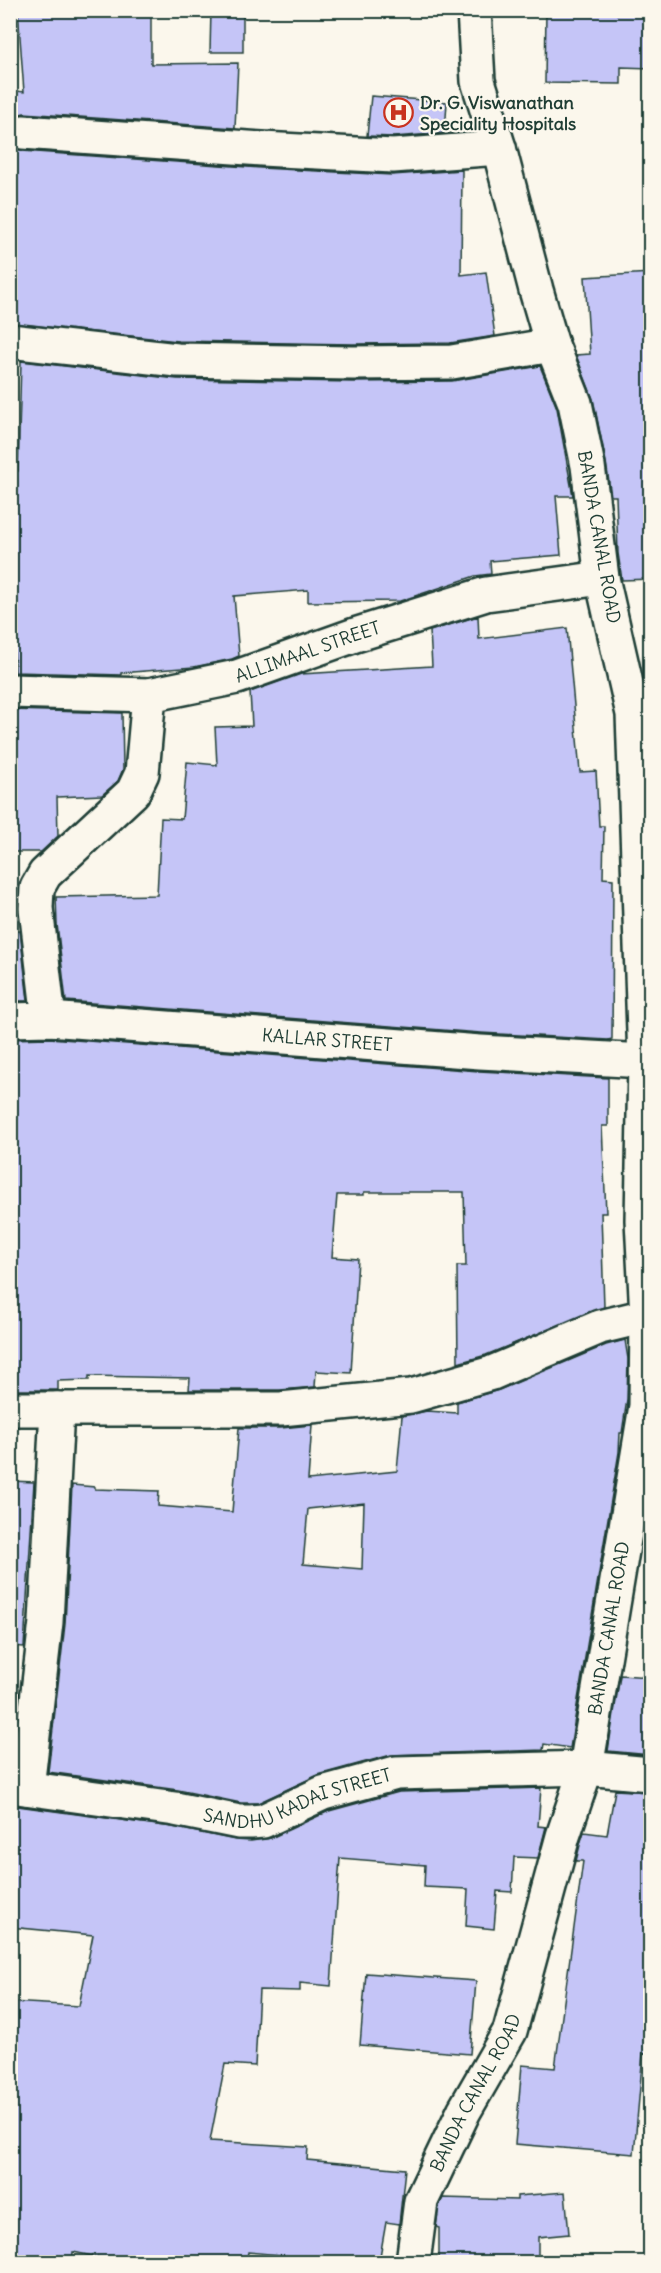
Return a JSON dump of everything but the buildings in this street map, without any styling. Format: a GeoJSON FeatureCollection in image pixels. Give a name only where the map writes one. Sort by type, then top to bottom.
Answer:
{"type":"FeatureCollection","features":[{"type":"Feature","properties":{"kind":"street","name":"BANDA CANAL ROAD"},"geometry":{"type":"LineString","coordinates":[[413,2262],[421,2201],[464,2111],[510,2031],[562,1836],[585,1768],[646,1406],[649,1316],[642,1220],[645,1061],[642,714],[602,578],[588,466],[574,403],[552,345],[499,148],[478,81],[474,10]]}},
{"type":"Feature","properties":{"kind":"street"},"geometry":{"type":"LineString","coordinates":[[23,132],[393,156],[499,148]]}},
{"type":"Feature","properties":{"kind":"street"},"geometry":{"type":"LineString","coordinates":[[10,341],[177,360],[353,363],[452,362],[552,345]]}},
{"type":"Feature","properties":{"kind":"street","name":"ALLIMAAL STREET"},"geometry":{"type":"LineString","coordinates":[[10,691],[150,694],[237,677],[355,635],[486,594],[602,578]]}},
{"type":"Feature","properties":{"kind":"street"},"geometry":{"type":"LineString","coordinates":[[49,1019],[36,908],[37,888],[45,874],[133,792],[142,773],[150,694]]}},
{"type":"Feature","properties":{"kind":"street","name":"KALLAR STREET"},"geometry":{"type":"LineString","coordinates":[[10,1020],[49,1019],[480,1052],[645,1061]]}},
{"type":"Feature","properties":{"kind":"street"},"geometry":{"type":"LineString","coordinates":[[10,1410],[281,1409],[411,1396],[492,1373],[600,1327],[649,1316]]}},
{"type":"Feature","properties":{"kind":"street"},"geometry":{"type":"LineString","coordinates":[[19,1787],[46,1622],[57,1409]]}},
{"type":"Feature","properties":{"kind":"street","name":"SANDHU KADAI STREET"},"geometry":{"type":"LineString","coordinates":[[19,1787],[251,1822],[263,1821],[323,1793],[396,1773],[585,1768],[651,1774]]}},
{"type":"Feature","properties":{"kind":"place","name":"Dr. G. Viswanathan Speciality Hospitals"},"geometry":{"type":"Point","coordinates":[399,113]}}]}
